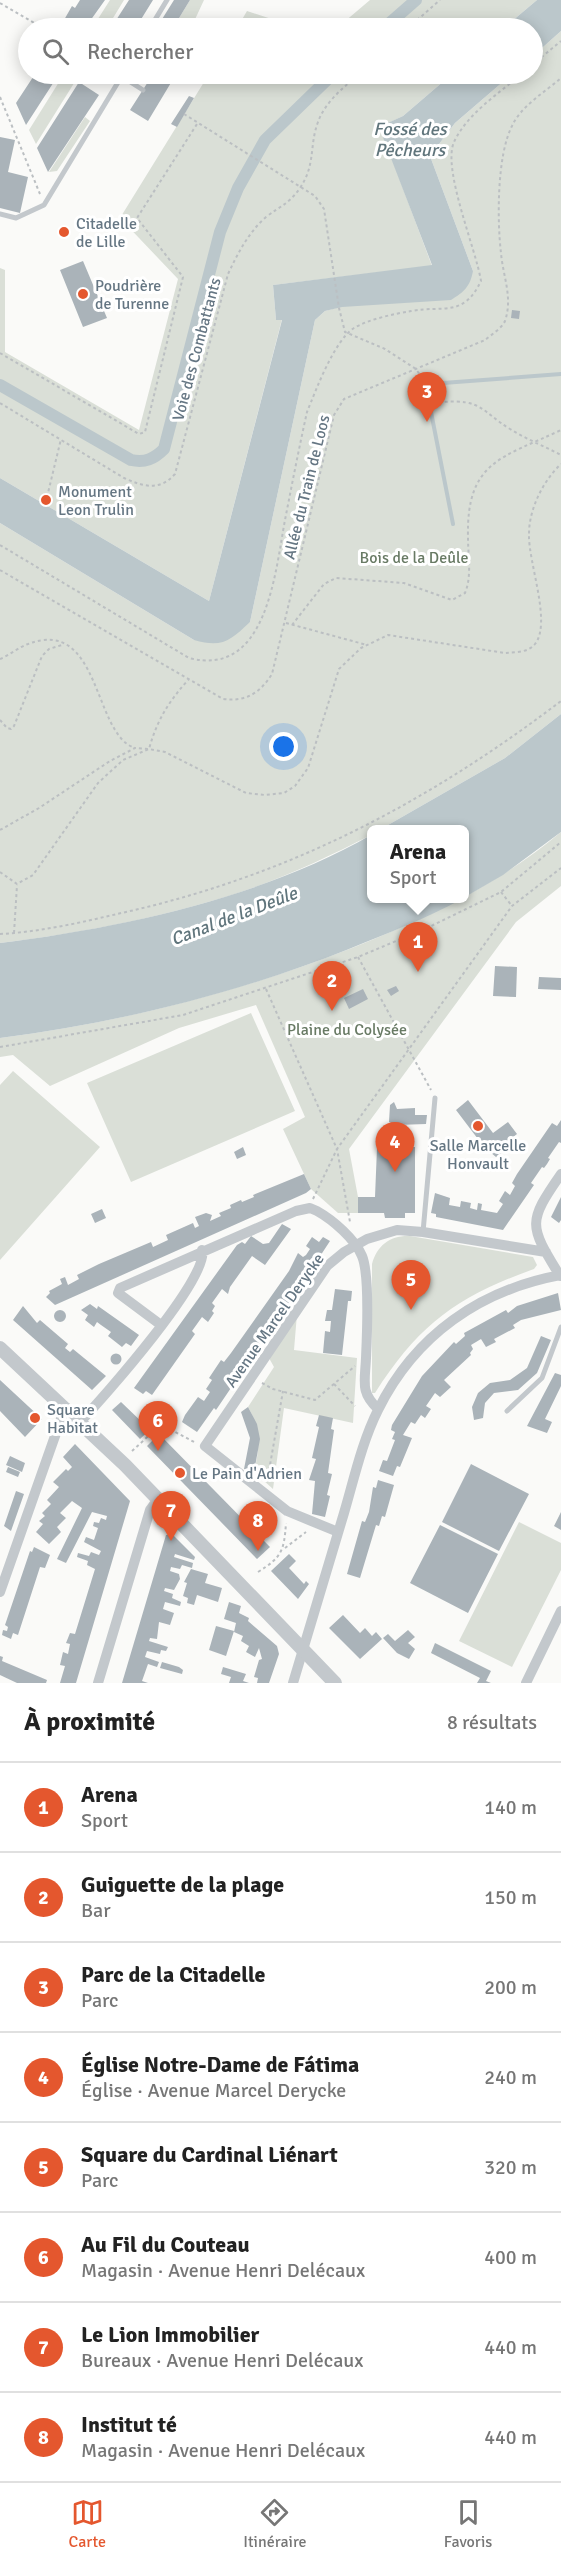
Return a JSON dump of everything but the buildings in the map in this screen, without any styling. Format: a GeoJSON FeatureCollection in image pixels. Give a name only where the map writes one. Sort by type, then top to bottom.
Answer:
{"type":"FeatureCollection","features":[{"type":"Feature","properties":{"kind":"street"},"geometry":{"type":"LineString","coordinates":[[293,1683],[378,1409],[416,1353],[457,1316],[494,1295],[561,1276],[546,1252],[537,1231],[537,1210],[561,1174]]}},
{"type":"Feature","properties":{"kind":"street"},"geometry":{"type":"LineString","coordinates":[[161,1325],[117,1293],[119,1290],[202,1250],[297,1211],[310,1208],[323,1214],[357,1245],[365,1267],[365,1391],[367,1399],[378,1409]]}},
{"type":"Feature","properties":{"kind":"street","name":"Avenue Marcel Derycke"},"geometry":{"type":"LineString","coordinates":[[205,1446],[327,1266],[357,1245],[387,1232],[423,1232],[546,1252]]}},
{"type":"Feature","properties":{"kind":"street"},"geometry":{"type":"LineString","coordinates":[[81,1421],[128,1370],[161,1325],[202,1267],[202,1250]]}},
{"type":"Feature","properties":{"kind":"street"},"geometry":{"type":"LineString","coordinates":[[0,1348],[81,1421],[335,1683]]}},
{"type":"Feature","properties":{"kind":"street"},"geometry":{"type":"LineString","coordinates":[[0,1592],[61,1419],[67,1408]]}},
{"type":"Feature","properties":{"kind":"street"},"geometry":{"type":"LineString","coordinates":[[205,1446],[287,1511],[338,1532]]}},
{"type":"Feature","properties":{"kind":"street"},"geometry":{"type":"LineString","coordinates":[[98,1683],[150,1510],[159,1499]]}},
{"type":"Feature","properties":{"kind":"street"},"geometry":{"type":"LineString","coordinates":[[526,1683],[561,1611]]}},
{"type":"Feature","properties":{"kind":"lane"},"geometry":{"type":"LineString","coordinates":[[156,18],[166,0]]}},
{"type":"Feature","properties":{"kind":"lane"},"geometry":{"type":"LineString","coordinates":[[0,214],[16,218],[44,205],[117,84]]}},
{"type":"Feature","properties":{"kind":"lane"},"geometry":{"type":"LineString","coordinates":[[135,84],[143,90]]}},
{"type":"Feature","properties":{"kind":"lane"},"geometry":{"type":"LineString","coordinates":[[423,1232],[435,1098]]}},
{"type":"Feature","properties":{"kind":"lane"},"geometry":{"type":"LineString","coordinates":[[507,1411],[542,1378],[561,1327]]}},
{"type":"Feature","properties":{"kind":"path"},"geometry":{"type":"LineString","coordinates":[[419,18],[440,0]]}},
{"type":"Feature","properties":{"kind":"path"},"geometry":{"type":"LineString","coordinates":[[0,3],[26,18]]}},
{"type":"Feature","properties":{"kind":"path"},"geometry":{"type":"LineString","coordinates":[[543,56],[561,41]]}},
{"type":"Feature","properties":{"kind":"path","name":"Allée du Train de Loos"},"geometry":{"type":"LineString","coordinates":[[0,570],[223,699],[235,700],[253,696],[272,674],[334,415],[344,399],[485,340],[504,323],[510,293],[501,255],[498,204],[505,145],[512,125],[526,108],[561,78]]}},
{"type":"Feature","properties":{"kind":"path","name":"Voie des Combattants"},"geometry":{"type":"LineString","coordinates":[[0,403],[140,486],[154,487],[167,483],[175,474],[228,274],[242,244],[266,217],[285,206],[300,187],[312,166],[318,122],[333,97],[348,84]]}},
{"type":"Feature","properties":{"kind":"path"},"geometry":{"type":"LineString","coordinates":[[0,545],[189,658],[204,662],[227,657],[243,646],[265,613],[307,412],[318,384],[349,333],[365,324],[411,311],[449,309],[474,297],[481,281],[453,176],[453,144],[463,127],[510,84]]}},
{"type":"Feature","properties":{"kind":"path"},"geometry":{"type":"LineString","coordinates":[[0,97],[44,205]]}},
{"type":"Feature","properties":{"kind":"path"},"geometry":{"type":"LineString","coordinates":[[184,114],[260,164],[315,196],[324,209],[339,308],[345,332],[386,349],[417,369],[427,386],[443,402],[463,401],[483,407],[510,429],[561,455]]}},
{"type":"Feature","properties":{"kind":"path"},"geometry":{"type":"LineString","coordinates":[[0,353],[139,434],[145,432],[183,277],[137,218],[197,123]]}},
{"type":"Feature","properties":{"kind":"path"},"geometry":{"type":"LineString","coordinates":[[292,625],[324,584],[336,578],[404,584],[452,600],[465,593],[469,576],[469,511],[476,486],[486,468],[499,459],[561,430]]}},
{"type":"Feature","properties":{"kind":"path"},"geometry":{"type":"LineString","coordinates":[[47,497],[61,439]]}},
{"type":"Feature","properties":{"kind":"path"},"geometry":{"type":"LineString","coordinates":[[0,659],[28,644],[51,640],[65,644],[87,667],[105,704],[110,722],[121,741],[135,748],[165,752],[246,793],[265,795],[284,793],[296,786],[308,768],[339,669],[367,645],[388,635],[505,653],[523,651],[534,645],[542,630],[528,534],[535,502],[553,472],[561,464]]}},
{"type":"Feature","properties":{"kind":"path"},"geometry":{"type":"LineString","coordinates":[[285,623],[367,645]]}},
{"type":"Feature","properties":{"kind":"path"},"geometry":{"type":"LineString","coordinates":[[0,720],[7,728],[11,729],[14,726],[42,656],[55,646],[65,644]]}},
{"type":"Feature","properties":{"kind":"path"},"geometry":{"type":"LineString","coordinates":[[149,749],[156,723],[165,708],[189,679]]}},
{"type":"Feature","properties":{"kind":"path"},"geometry":{"type":"LineString","coordinates":[[369,825],[436,787],[506,742],[561,701]]}},
{"type":"Feature","properties":{"kind":"path"},"geometry":{"type":"LineString","coordinates":[[0,830],[39,808],[98,768],[135,748]]}},
{"type":"Feature","properties":{"kind":"path"},"geometry":{"type":"LineString","coordinates":[[17,884],[33,875],[98,783],[123,760],[149,749]]}},
{"type":"Feature","properties":{"kind":"path"},"geometry":{"type":"LineString","coordinates":[[0,933],[14,933],[89,921],[170,903],[238,882],[330,844],[367,826]]}},
{"type":"Feature","properties":{"kind":"path"},"geometry":{"type":"LineString","coordinates":[[0,1047],[183,1015],[358,957],[427,928],[501,892],[561,842]]}},
{"type":"Feature","properties":{"kind":"path"},"geometry":{"type":"LineString","coordinates":[[310,1208],[337,1149],[512,906],[561,868]]}},
{"type":"Feature","properties":{"kind":"path"},"geometry":{"type":"LineString","coordinates":[[0,872],[17,884]]}},
{"type":"Feature","properties":{"kind":"path"},"geometry":{"type":"LineString","coordinates":[[14,933],[17,884]]}},
{"type":"Feature","properties":{"kind":"path"},"geometry":{"type":"LineString","coordinates":[[501,892],[512,906]]}},
{"type":"Feature","properties":{"kind":"path"},"geometry":{"type":"LineString","coordinates":[[358,957],[435,1098]]}},
{"type":"Feature","properties":{"kind":"path"},"geometry":{"type":"LineString","coordinates":[[266,989],[337,1149],[351,1228],[347,1236]]}},
{"type":"Feature","properties":{"kind":"path"},"geometry":{"type":"LineString","coordinates":[[253,1375],[263,1383],[315,1400],[366,1357]]}},
{"type":"Feature","properties":{"kind":"path"},"geometry":{"type":"LineString","coordinates":[[334,1384],[355,1406]]}},
{"type":"Feature","properties":{"kind":"path"},"geometry":{"type":"LineString","coordinates":[[264,1493],[283,1391]]}},
{"type":"Feature","properties":{"kind":"path"},"geometry":{"type":"LineString","coordinates":[[132,1451],[155,1430],[164,1426],[205,1446]]}},
{"type":"Feature","properties":{"kind":"path"},"geometry":{"type":"LineString","coordinates":[[285,1548],[287,1511]]}},
{"type":"Feature","properties":{"kind":"path"},"geometry":{"type":"LineString","coordinates":[[258,1572],[275,1561],[285,1548],[316,1524]]}},
{"type":"Feature","properties":{"kind":"green space"},"geometry":{"type":"Polygon","coordinates":[[[110,0],[124,0],[113,18],[99,18],[110,0]]]}},
{"type":"Feature","properties":{"kind":"green space"},"geometry":{"type":"Polygon","coordinates":[[[190,0],[204,0],[196,18],[179,18],[190,0]]]}},
{"type":"Feature","properties":{"kind":"green space"},"geometry":{"type":"Polygon","coordinates":[[[370,0],[537,0],[516,18],[349,18],[370,0]]]}},
{"type":"Feature","properties":{"kind":"green space"},"geometry":{"type":"Polygon","coordinates":[[[247,11],[268,18],[243,18],[247,11]]]}},
{"type":"Feature","properties":{"kind":"green space","name":"Bois de la Deûle"},"geometry":{"type":"Polygon","coordinates":[[[561,31],[561,714],[505,758],[388,825],[367,825],[367,837],[275,879],[189,908],[82,931],[0,943],[0,523],[194,640],[250,622],[315,320],[325,311],[473,271],[430,156],[455,123],[500,84],[543,84],[543,47],[561,31]]]}},
{"type":"Feature","properties":{"kind":"green space"},"geometry":{"type":"Polygon","coordinates":[[[58,84],[74,84],[36,144],[29,130],[58,84]]]}},
{"type":"Feature","properties":{"kind":"green space"},"geometry":{"type":"Polygon","coordinates":[[[203,84],[440,84],[403,116],[380,127],[432,266],[273,285],[276,320],[282,319],[209,601],[0,478],[0,268],[5,270],[5,352],[139,430],[178,279],[120,218],[203,84]]]}},
{"type":"Feature","properties":{"kind":"green space"},"geometry":{"type":"Polygon","coordinates":[[[85,117],[90,121],[57,171],[49,172],[85,117]]]}},
{"type":"Feature","properties":{"kind":"green space","name":"Plaine du Colysée"},"geometry":{"type":"Polygon","coordinates":[[[561,832],[561,886],[516,922],[349,1149],[358,1197],[358,1213],[338,1213],[311,1189],[283,1129],[305,1117],[256,1005],[179,1028],[50,1086],[13,1055],[0,1057],[0,1038],[91,1024],[179,1004],[265,979],[352,948],[452,903],[469,903],[469,894],[537,851],[561,832]]]}},
{"type":"Feature","properties":{"kind":"green space"},"geometry":{"type":"Polygon","coordinates":[[[251,1013],[295,1111],[131,1182],[87,1083],[251,1013]]]}},
{"type":"Feature","properties":{"kind":"green space"},"geometry":{"type":"Polygon","coordinates":[[[13,1071],[100,1147],[0,1260],[0,1085],[13,1071]]]}},
{"type":"Feature","properties":{"kind":"green space"},"geometry":{"type":"Polygon","coordinates":[[[410,1236],[533,1257],[537,1265],[534,1269],[483,1290],[442,1315],[408,1348],[375,1393],[372,1393],[372,1264],[377,1251],[386,1242],[397,1237],[410,1236]]]}},
{"type":"Feature","properties":{"kind":"green space"},"geometry":{"type":"Polygon","coordinates":[[[297,1314],[294,1350],[357,1358],[353,1423],[284,1408],[273,1489],[254,1472],[258,1439],[255,1423],[248,1407],[274,1367],[269,1358],[297,1314]]]}},
{"type":"Feature","properties":{"kind":"green space"},"geometry":{"type":"Polygon","coordinates":[[[519,1522],[561,1543],[561,1570],[512,1667],[459,1641],[519,1522]]]}},
{"type":"Feature","properties":{"kind":"water"},"geometry":{"type":"Polygon","coordinates":[[[537,0],[561,0],[561,31],[543,47],[543,18],[516,18],[537,0]]]}},
{"type":"Feature","properties":{"kind":"water","name":"Fossé des Pêcheurs"},"geometry":{"type":"Polygon","coordinates":[[[440,84],[500,84],[455,123],[430,156],[473,271],[470,281],[463,292],[451,300],[342,307],[325,311],[315,320],[250,622],[237,634],[219,643],[194,640],[0,523],[0,478],[209,601],[282,320],[276,320],[273,285],[432,265],[379,127],[403,116],[440,84]]]}},
{"type":"Feature","properties":{"kind":"water"},"geometry":{"type":"Polygon","coordinates":[[[561,714],[561,832],[503,875],[469,895],[469,825],[388,825],[505,758],[561,714]]]}},
{"type":"Feature","properties":{"kind":"water","name":"Canal de la Deûle"},"geometry":{"type":"Polygon","coordinates":[[[367,837],[367,903],[454,903],[349,949],[221,993],[90,1024],[0,1038],[0,943],[95,928],[191,907],[238,893],[329,857],[367,837]]]}},
{"type":"Feature","properties":{"kind":"waterway"},"geometry":{"type":"LineString","coordinates":[[395,18],[416,0]]}},
{"type":"Feature","properties":{"kind":"waterway"},"geometry":{"type":"LineString","coordinates":[[0,385],[131,460],[149,459],[164,449],[220,232],[238,188],[265,140],[323,84]]}},
{"type":"Feature","properties":{"kind":"waterway"},"geometry":{"type":"LineString","coordinates":[[453,524],[430,407],[433,392],[443,383],[561,374]]}},
{"type":"Feature","properties":{"kind":"place","name":"Citadelle de Lille"},"geometry":{"type":"Point","coordinates":[64,232]}},
{"type":"Feature","properties":{"kind":"place","name":"Poudrière de Turenne"},"geometry":{"type":"Point","coordinates":[83,294]}},
{"type":"Feature","properties":{"kind":"place","name":"Parc de la Citadelle"},"geometry":{"type":"Point","coordinates":[427,422]}},
{"type":"Feature","properties":{"kind":"place","name":"Monument Leon Trulin"},"geometry":{"type":"Point","coordinates":[46,500]}},
{"type":"Feature","properties":{"kind":"place","name":"Arena"},"geometry":{"type":"Point","coordinates":[418,972]}},
{"type":"Feature","properties":{"kind":"place","name":"Guiguette de la plage"},"geometry":{"type":"Point","coordinates":[332,1011]}},
{"type":"Feature","properties":{"kind":"place","name":"Salle Marcelle Honvault"},"geometry":{"type":"Point","coordinates":[478,1126]}},
{"type":"Feature","properties":{"kind":"place","name":"Église Notre-Dame de Fátima"},"geometry":{"type":"Point","coordinates":[395,1172]}},
{"type":"Feature","properties":{"kind":"place","name":"Square du Cardinal Liénart"},"geometry":{"type":"Point","coordinates":[411,1310]}},
{"type":"Feature","properties":{"kind":"place","name":"Square Habitat"},"geometry":{"type":"Point","coordinates":[35,1418]}},
{"type":"Feature","properties":{"kind":"place","name":"Au Fil du Couteau"},"geometry":{"type":"Point","coordinates":[158,1451]}},
{"type":"Feature","properties":{"kind":"place","name":"Le Pain d'Adrien"},"geometry":{"type":"Point","coordinates":[180,1473]}},
{"type":"Feature","properties":{"kind":"place","name":"Le Lion Immobilier"},"geometry":{"type":"Point","coordinates":[171,1541]}},
{"type":"Feature","properties":{"kind":"place","name":"Institut té"},"geometry":{"type":"Point","coordinates":[258,1551]}}]}
